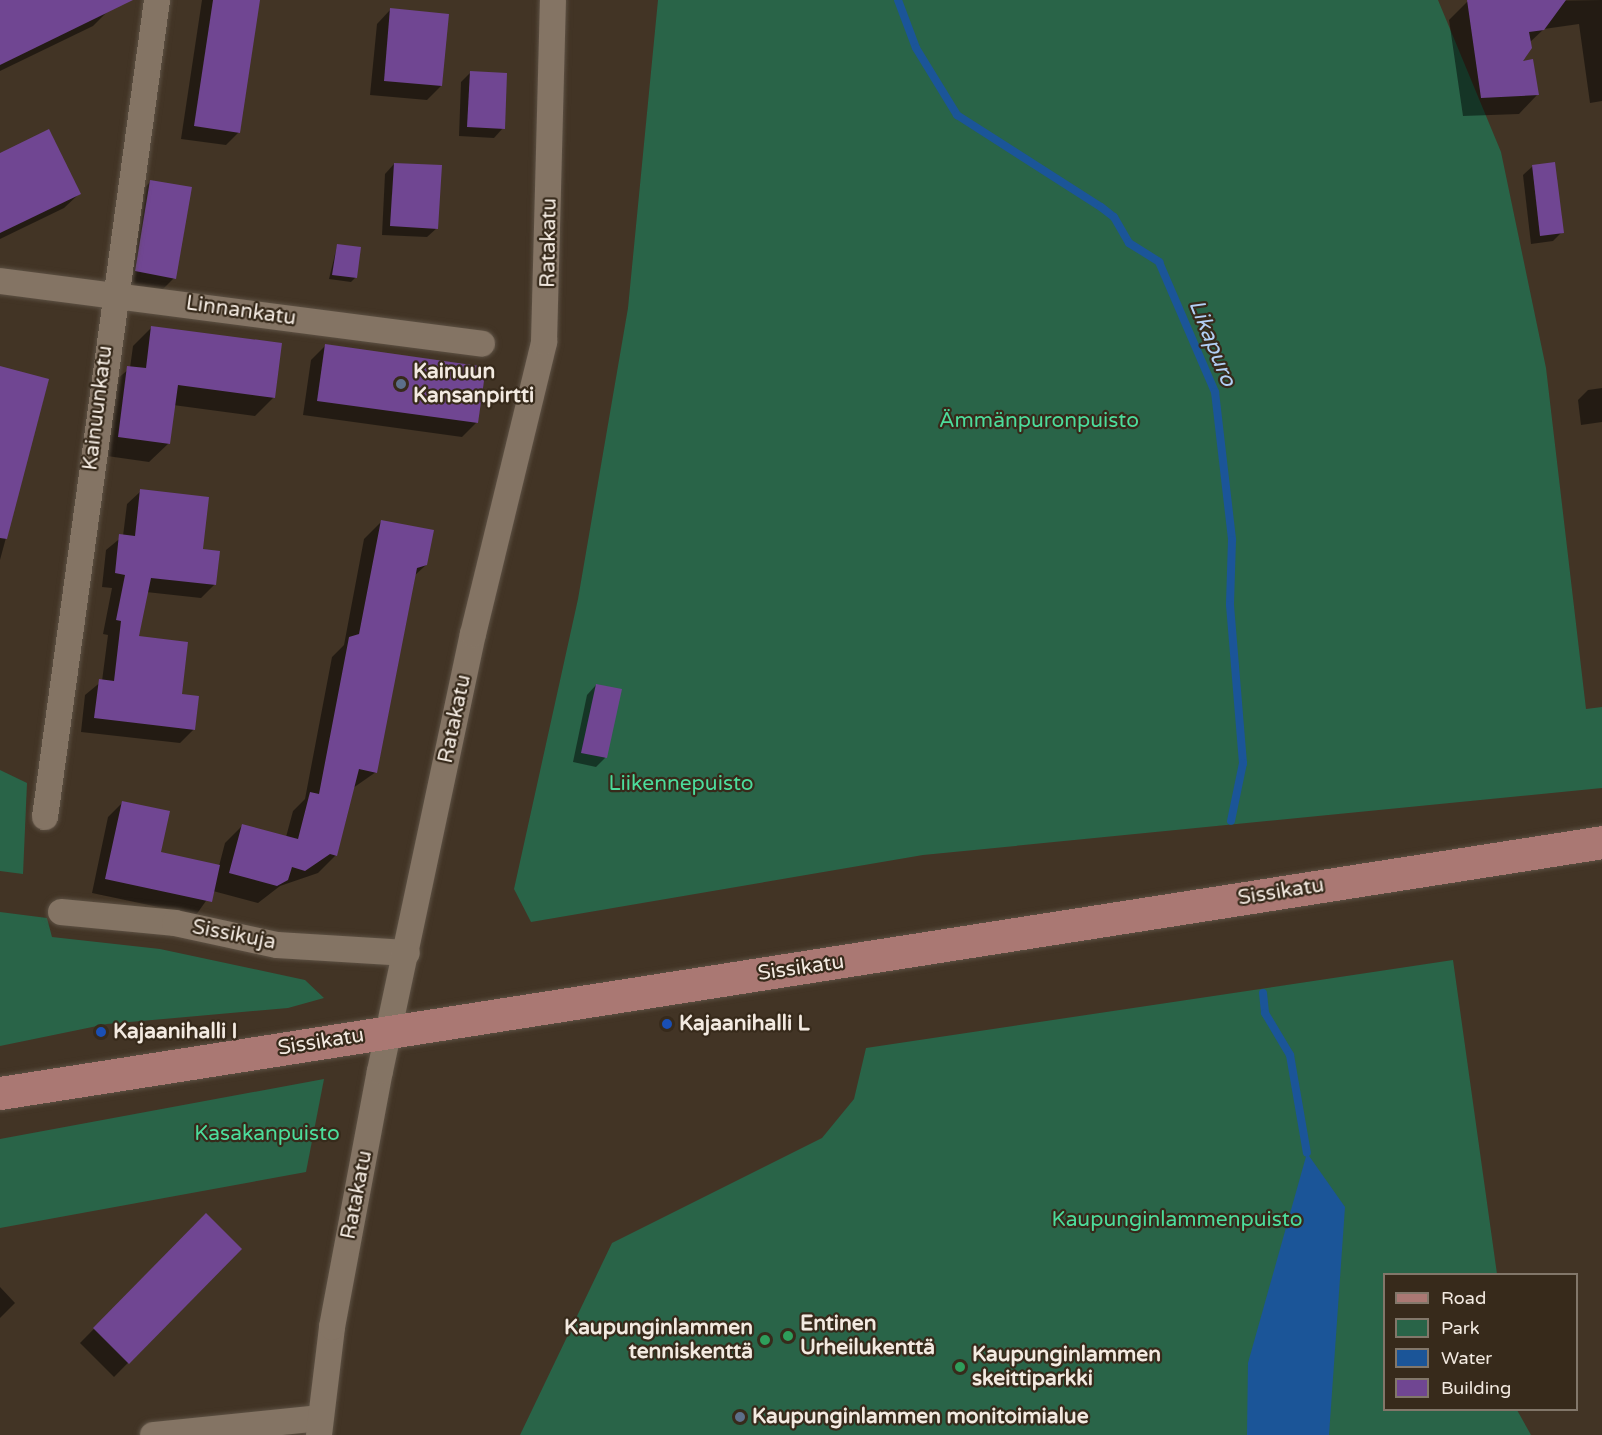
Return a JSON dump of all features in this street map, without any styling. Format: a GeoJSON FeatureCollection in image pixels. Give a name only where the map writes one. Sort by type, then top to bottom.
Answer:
{"type":"FeatureCollection","features":[{"type":"Feature","properties":{"kind":"main road","name":"Sissikatu"},"geometry":{"type":"LineString","coordinates":[[0,1092],[1602,842]]}},
{"type":"Feature","properties":{"kind":"street","name":"Kainuunkatu"},"geometry":{"type":"LineString","coordinates":[[45,817],[113,293],[157,0]]}},
{"type":"Feature","properties":{"kind":"street","name":"Ratakatu"},"geometry":{"type":"LineString","coordinates":[[320,1427],[332,1327],[389,1031],[473,634],[544,342],[553,0]]}},
{"type":"Feature","properties":{"kind":"street","name":"Linnankatu"},"geometry":{"type":"LineString","coordinates":[[0,281],[113,293],[482,344]]}},
{"type":"Feature","properties":{"kind":"street","name":"Sissikuja"},"geometry":{"type":"LineString","coordinates":[[61,912],[175,922],[278,945],[407,953]]}},
{"type":"Feature","properties":{"kind":"street"},"geometry":{"type":"LineString","coordinates":[[153,1435],[320,1427]]}},
{"type":"Feature","properties":{"kind":"green space","name":"Ämmänpuronpuisto"},"geometry":{"type":"Polygon","coordinates":[[[658,0],[1438,0],[1501,152],[1546,368],[1586,709],[1602,707],[1602,788],[923,855],[531,922],[514,889],[578,599],[628,308],[658,0]]]}},
{"type":"Feature","properties":{"kind":"green space"},"geometry":{"type":"Polygon","coordinates":[[[0,770],[27,783],[23,874],[0,871],[0,770]]]}},
{"type":"Feature","properties":{"kind":"green space"},"geometry":{"type":"Polygon","coordinates":[[[0,912],[47,918],[52,937],[160,949],[305,980],[324,998],[288,1008],[107,1024],[0,1046],[0,912]]]}},
{"type":"Feature","properties":{"kind":"green space","name":"Kaupunginlammenpuisto"},"geometry":{"type":"Polygon","coordinates":[[[1453,960],[1497,1273],[1383,1273],[1383,1411],[1518,1411],[1531,1435],[520,1435],[612,1243],[822,1138],[854,1099],[866,1048],[1453,960]]]}},
{"type":"Feature","properties":{"kind":"green space","name":"Kasakanpuisto"},"geometry":{"type":"Polygon","coordinates":[[[324,1079],[306,1172],[0,1228],[0,1139],[324,1079]]]}},
{"type":"Feature","properties":{"kind":"water"},"geometry":{"type":"Polygon","coordinates":[[[1307,1153],[1345,1207],[1329,1435],[1247,1435],[1248,1363],[1307,1153]]]}},
{"type":"Feature","properties":{"kind":"building"},"geometry":{"type":"Polygon","coordinates":[[[0,0],[133,0],[0,65],[0,0]]]}},
{"type":"Feature","properties":{"kind":"building"},"geometry":{"type":"Polygon","coordinates":[[[213,0],[260,0],[240,133],[194,126],[213,0]]]}},
{"type":"Feature","properties":{"kind":"building"},"geometry":{"type":"Polygon","coordinates":[[[1467,0],[1566,0],[1544,30],[1529,32],[1532,48],[1523,61],[1533,59],[1539,95],[1481,98],[1467,0]]]}},
{"type":"Feature","properties":{"kind":"building"},"geometry":{"type":"Polygon","coordinates":[[[390,8],[449,14],[442,86],[384,81],[390,8]]]}},
{"type":"Feature","properties":{"kind":"building"},"geometry":{"type":"Polygon","coordinates":[[[470,71],[507,73],[505,129],[467,127],[470,71]]]}},
{"type":"Feature","properties":{"kind":"building"},"geometry":{"type":"Polygon","coordinates":[[[49,129],[81,194],[0,233],[0,153],[49,129]]]}},
{"type":"Feature","properties":{"kind":"building"},"geometry":{"type":"Polygon","coordinates":[[[1555,162],[1564,233],[1540,236],[1532,165],[1555,162]]]}},
{"type":"Feature","properties":{"kind":"building"},"geometry":{"type":"Polygon","coordinates":[[[394,163],[442,165],[438,229],[390,226],[394,163]]]}},
{"type":"Feature","properties":{"kind":"building"},"geometry":{"type":"Polygon","coordinates":[[[150,180],[192,187],[176,279],[135,271],[150,180]]]}},
{"type":"Feature","properties":{"kind":"building"},"geometry":{"type":"Polygon","coordinates":[[[337,244],[361,247],[357,278],[332,275],[337,244]]]}},
{"type":"Feature","properties":{"kind":"building"},"geometry":{"type":"Polygon","coordinates":[[[151,326],[282,343],[275,398],[178,385],[170,444],[118,437],[127,366],[146,368],[151,326]]]}},
{"type":"Feature","properties":{"kind":"building","name":"Kainuun Kansanpirtti"},"geometry":{"type":"Polygon","coordinates":[[[325,344],[486,367],[478,423],[317,401],[325,344]]]}},
{"type":"Feature","properties":{"kind":"building"},"geometry":{"type":"Polygon","coordinates":[[[0,366],[49,379],[7,539],[0,538],[0,366]]]}},
{"type":"Feature","properties":{"kind":"building"},"geometry":{"type":"Polygon","coordinates":[[[140,489],[209,497],[203,549],[220,551],[216,585],[151,578],[139,636],[188,642],[182,694],[199,696],[195,730],[94,718],[99,679],[114,681],[121,621],[116,620],[125,575],[115,573],[119,534],[135,536],[140,489]]]}},
{"type":"Feature","properties":{"kind":"building"},"geometry":{"type":"Polygon","coordinates":[[[381,520],[434,530],[427,565],[417,568],[377,773],[359,769],[337,856],[330,854],[305,871],[292,867],[288,880],[277,886],[229,873],[242,824],[298,839],[310,792],[319,794],[349,637],[359,634],[381,520]]]}},
{"type":"Feature","properties":{"kind":"building"},"geometry":{"type":"Polygon","coordinates":[[[596,684],[622,689],[607,758],[581,753],[596,684]]]}},
{"type":"Feature","properties":{"kind":"building"},"geometry":{"type":"Polygon","coordinates":[[[122,801],[170,811],[161,852],[220,865],[212,902],[105,879],[122,801]]]}},
{"type":"Feature","properties":{"kind":"building"},"geometry":{"type":"Polygon","coordinates":[[[206,1213],[242,1249],[129,1364],[93,1328],[206,1213]]]}},
{"type":"Feature","properties":{"kind":"waterway","name":"Likapuro"},"geometry":{"type":"LineString","coordinates":[[898,0],[916,48],[957,115],[1101,207],[1114,217],[1129,243],[1159,262],[1215,392],[1232,540],[1230,605],[1243,763],[1231,821]]}},
{"type":"Feature","properties":{"kind":"waterway"},"geometry":{"type":"LineString","coordinates":[[1263,993],[1265,1013],[1290,1055],[1307,1153]]}},
{"type":"Feature","properties":{"kind":"place","name":"Kainuun Kansanpirtti"},"geometry":{"type":"Point","coordinates":[401,384]}},
{"type":"Feature","properties":{"kind":"place","name":"Kajaanihalli L"},"geometry":{"type":"Point","coordinates":[667,1024]}},
{"type":"Feature","properties":{"kind":"place","name":"Kajaanihalli I"},"geometry":{"type":"Point","coordinates":[101,1032]}},
{"type":"Feature","properties":{"kind":"place","name":"Entinen Urheilukenttä"},"geometry":{"type":"Point","coordinates":[788,1336]}},
{"type":"Feature","properties":{"kind":"place","name":"Kaupunginlammen tenniskenttä"},"geometry":{"type":"Point","coordinates":[765,1340]}},
{"type":"Feature","properties":{"kind":"place","name":"Kaupunginlammen skeittiparkki"},"geometry":{"type":"Point","coordinates":[960,1367]}},
{"type":"Feature","properties":{"kind":"place","name":"Kaupunginlammen monitoimialue"},"geometry":{"type":"Point","coordinates":[740,1417]}},
{"type":"Feature","properties":{"kind":"park label","name":"Liikennepuisto"},"geometry":{"type":"Point","coordinates":[681,784]}}]}
